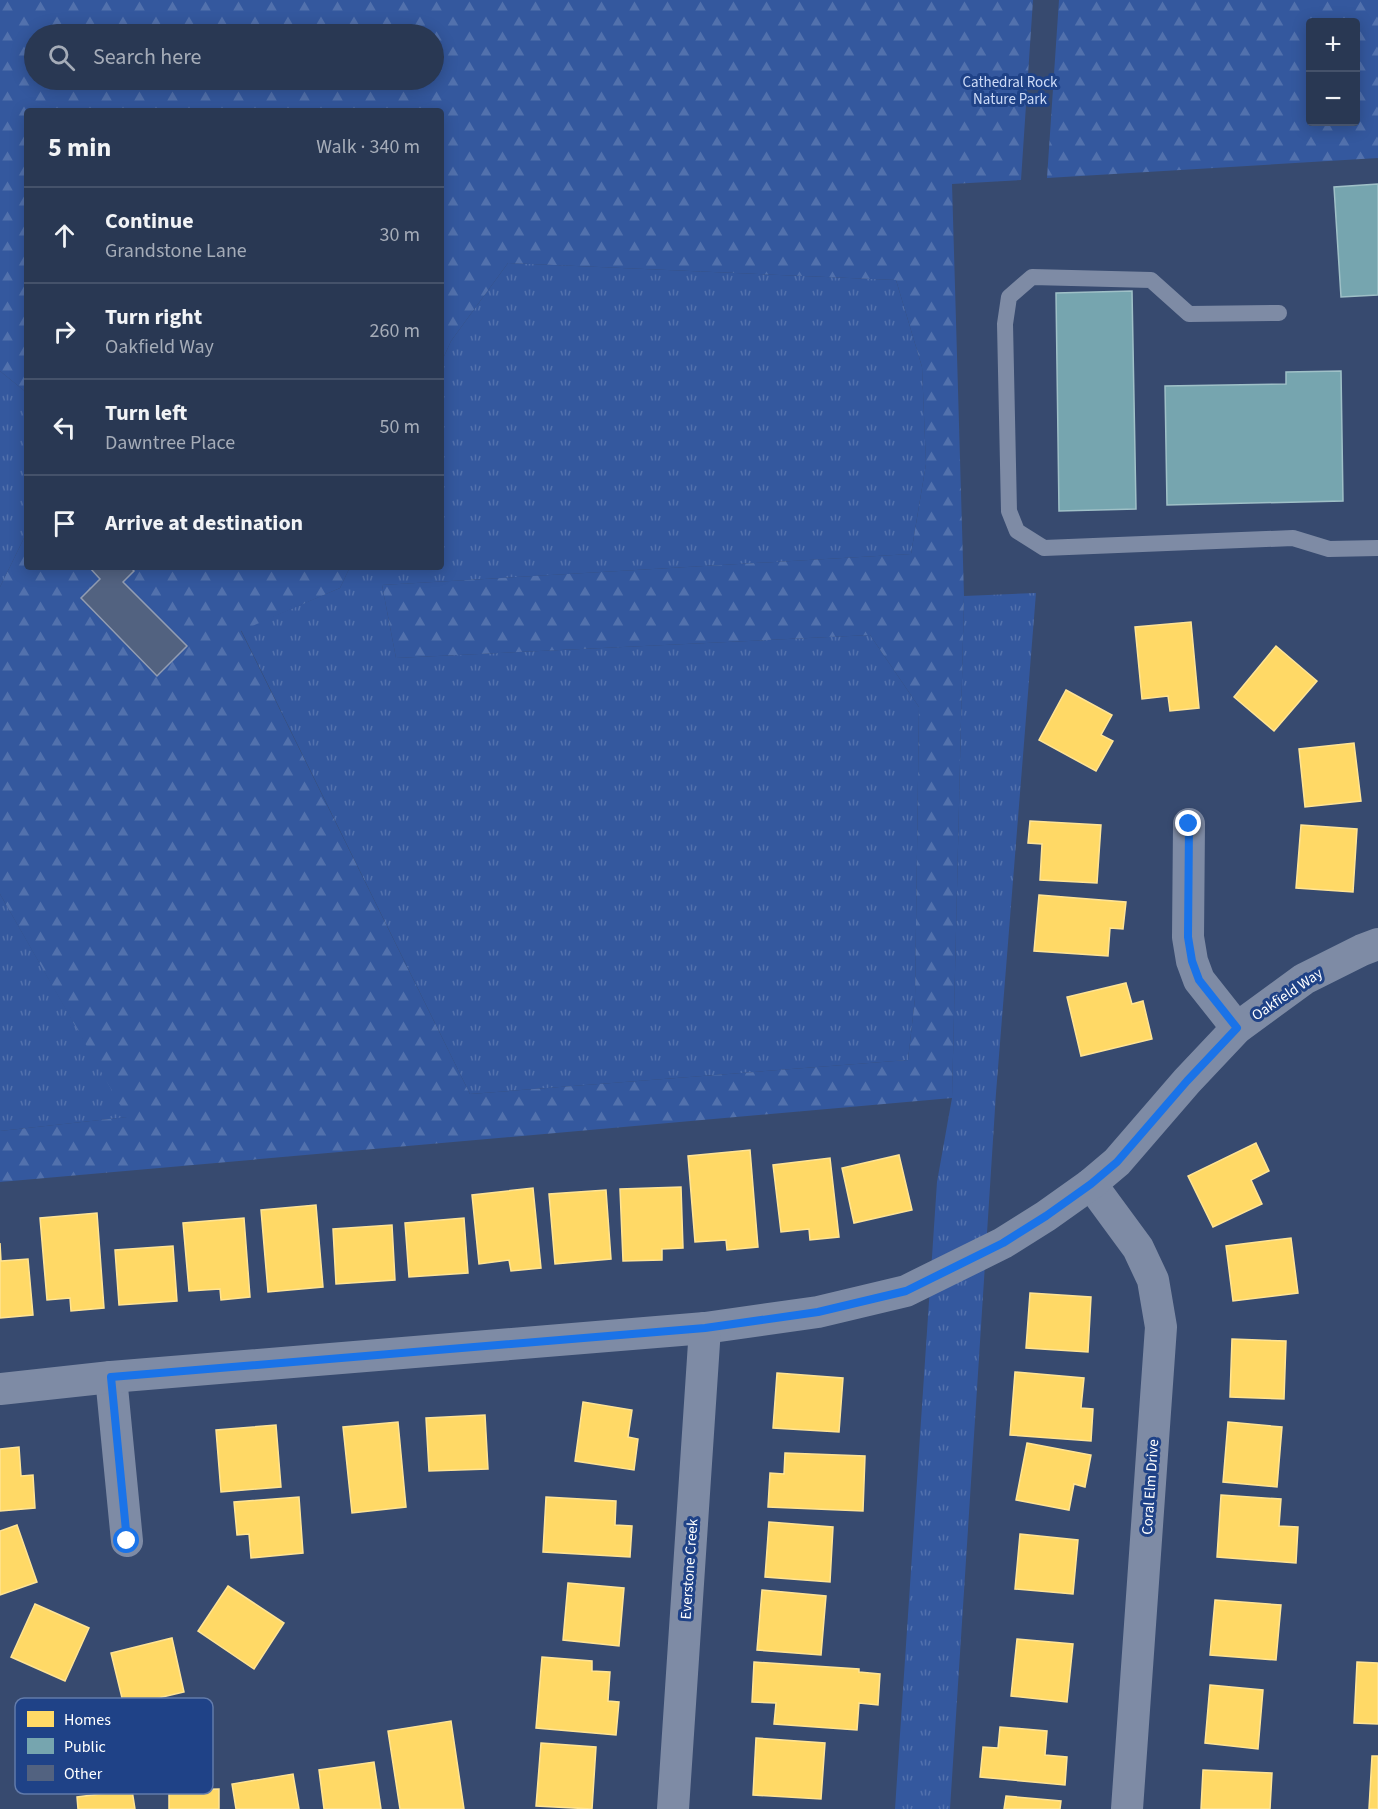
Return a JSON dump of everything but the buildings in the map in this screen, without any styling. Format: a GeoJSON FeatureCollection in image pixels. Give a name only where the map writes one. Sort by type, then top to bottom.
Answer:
{"type":"FeatureCollection","features":[{"type":"Feature","properties":{"kind":"street"},"geometry":{"type":"LineString","coordinates":[[1189,824],[1188,937],[1192,961],[1199,980],[1237,1028]]}},
{"type":"Feature","properties":{"kind":"street","name":"Oakfield Way"},"geometry":{"type":"LineString","coordinates":[[0,1389],[111,1377],[705,1328],[818,1312],[906,1291],[1003,1243],[1091,1184],[1117,1162],[1187,1081],[1237,1028],[1304,979],[1378,944]]}},
{"type":"Feature","properties":{"kind":"street","name":"Coral Elm Drive"},"geometry":{"type":"LineString","coordinates":[[1091,1184],[1138,1248],[1153,1280],[1161,1327],[1127,1809]]}},
{"type":"Feature","properties":{"kind":"street","name":"Everstone Creek"},"geometry":{"type":"LineString","coordinates":[[673,1809],[705,1328]]}},
{"type":"Feature","properties":{"kind":"street"},"geometry":{"type":"LineString","coordinates":[[111,1377],[127,1541]]}},
{"type":"Feature","properties":{"kind":"lane"},"geometry":{"type":"LineString","coordinates":[[1279,313],[1189,314],[1151,280],[1032,277],[1009,297],[1005,324],[1009,511],[1017,531],[1044,548],[1293,538],[1329,549],[1378,548]]}},
{"type":"Feature","properties":{"kind":"green space","name":"Cathedral Rock Nature Park"},"geometry":{"type":"Polygon","coordinates":[[[0,0],[1033,0],[1021,180],[952,184],[964,596],[952,1098],[0,1182],[0,1131],[127,1117],[0,894],[0,587],[24,538],[24,570],[92,570],[100,579],[81,599],[157,676],[186,646],[123,582],[133,570],[349,570],[340,588],[241,631],[470,1094],[908,1060],[915,998],[919,707],[870,635],[396,658],[382,585],[911,554],[926,464],[922,367],[896,280],[508,263],[451,341],[444,356],[444,108],[24,108],[24,391],[0,371],[0,0]]]}},
{"type":"Feature","properties":{"kind":"green space"},"geometry":{"type":"Polygon","coordinates":[[[1059,0],[1378,0],[1378,158],[1047,178],[1059,0]]]}},
{"type":"Feature","properties":{"kind":"green space"},"geometry":{"type":"Polygon","coordinates":[[[508,263],[896,280],[922,367],[926,464],[911,554],[382,585],[396,658],[870,635],[919,707],[915,998],[908,1060],[470,1094],[241,630],[340,588],[349,570],[444,570],[444,356],[451,341],[508,263]]]}},
{"type":"Feature","properties":{"kind":"green space"},"geometry":{"type":"Polygon","coordinates":[[[0,371],[24,391],[24,538],[0,587],[0,371]]]}},
{"type":"Feature","properties":{"kind":"green space"},"geometry":{"type":"Polygon","coordinates":[[[1036,593],[996,1093],[950,1809],[895,1809],[937,1182],[952,1098],[964,596],[1036,593]]]}},
{"type":"Feature","properties":{"kind":"green space"},"geometry":{"type":"Polygon","coordinates":[[[0,894],[128,1117],[0,1131],[0,894]]]}},
{"type":"Feature","properties":{"kind":"route"},"geometry":{"type":"LineString","coordinates":[[127,1541],[111,1377],[705,1328],[818,1312],[906,1291],[1003,1243],[1046,1216],[1117,1162],[1187,1081],[1237,1028],[1199,980],[1192,961],[1188,937],[1189,824]]}}]}
